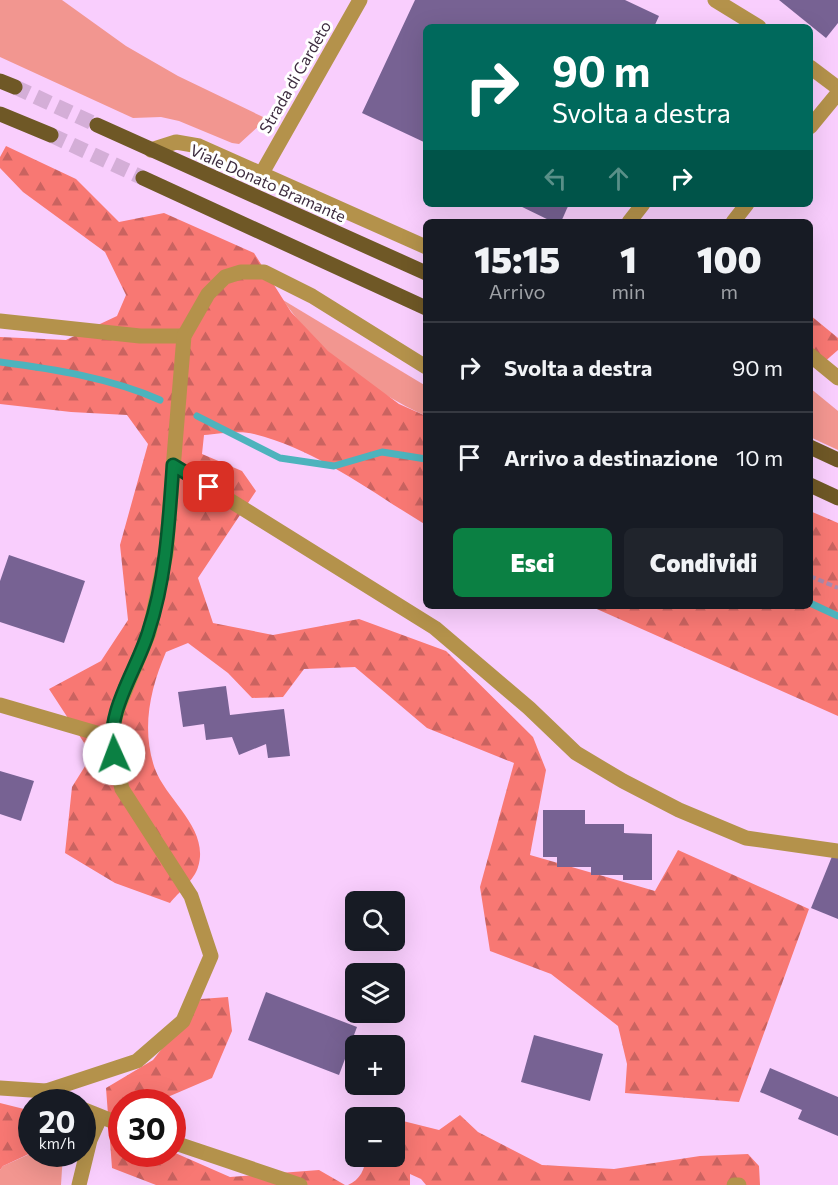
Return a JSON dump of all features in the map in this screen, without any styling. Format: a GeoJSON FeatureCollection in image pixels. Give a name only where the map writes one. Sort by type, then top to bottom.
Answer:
{"type":"FeatureCollection","features":[{"type":"Feature","properties":{"kind":"main road"},"geometry":{"type":"LineString","coordinates":[[0,81],[15,87]]}},
{"type":"Feature","properties":{"kind":"main road"},"geometry":{"type":"LineString","coordinates":[[0,114],[51,135]]}},
{"type":"Feature","properties":{"kind":"main road","name":"Viale Donato Bramante"},"geometry":{"type":"LineString","coordinates":[[96,125],[423,272]]}},
{"type":"Feature","properties":{"kind":"main road"},"geometry":{"type":"LineString","coordinates":[[143,178],[423,307]]}},
{"type":"Feature","properties":{"kind":"main road"},"geometry":{"type":"LineString","coordinates":[[813,448],[838,459]]}},
{"type":"Feature","properties":{"kind":"main road"},"geometry":{"type":"LineString","coordinates":[[813,486],[838,498]]}},
{"type":"Feature","properties":{"kind":"street","name":"Strada di Cardeto"},"geometry":{"type":"LineString","coordinates":[[262,173],[360,0]]}},
{"type":"Feature","properties":{"kind":"street"},"geometry":{"type":"LineString","coordinates":[[715,0],[754,24]]}},
{"type":"Feature","properties":{"kind":"street"},"geometry":{"type":"LineString","coordinates":[[813,69],[838,88]]}},
{"type":"Feature","properties":{"kind":"street"},"geometry":{"type":"LineString","coordinates":[[813,124],[838,93]]}},
{"type":"Feature","properties":{"kind":"street"},"geometry":{"type":"LineString","coordinates":[[151,150],[176,142],[199,147],[423,246]]}},
{"type":"Feature","properties":{"kind":"street"},"geometry":{"type":"LineString","coordinates":[[631,219],[641,207]]}},
{"type":"Feature","properties":{"kind":"street"},"geometry":{"type":"LineString","coordinates":[[735,219],[745,207]]}},
{"type":"Feature","properties":{"kind":"street"},"geometry":{"type":"LineString","coordinates":[[52,1089],[137,1061],[183,1021],[211,956],[191,896],[122,789],[110,737],[118,708],[149,633],[166,554],[184,336],[208,294],[225,277],[241,272],[264,272],[312,296],[423,365]]}},
{"type":"Feature","properties":{"kind":"street"},"geometry":{"type":"LineString","coordinates":[[0,321],[140,336],[184,336]]}},
{"type":"Feature","properties":{"kind":"street"},"geometry":{"type":"LineString","coordinates":[[813,357],[838,378]]}},
{"type":"Feature","properties":{"kind":"street"},"geometry":{"type":"LineString","coordinates":[[173,465],[435,628],[529,708],[576,753],[623,782],[679,810],[746,838],[838,851]]}},
{"type":"Feature","properties":{"kind":"street"},"geometry":{"type":"LineString","coordinates":[[0,705],[110,737]]}},
{"type":"Feature","properties":{"kind":"street"},"geometry":{"type":"LineString","coordinates":[[0,1088],[18,1089]]}},
{"type":"Feature","properties":{"kind":"street"},"geometry":{"type":"LineString","coordinates":[[96,1116],[108,1121]]}},
{"type":"Feature","properties":{"kind":"street"},"geometry":{"type":"LineString","coordinates":[[79,1185],[90,1140],[100,1118]]}},
{"type":"Feature","properties":{"kind":"street"},"geometry":{"type":"LineString","coordinates":[[186,1147],[300,1185]]}},
{"type":"Feature","properties":{"kind":"street"},"geometry":{"type":"LineString","coordinates":[[734,1185],[739,1185]]}},
{"type":"Feature","properties":{"kind":"path"},"geometry":{"type":"LineString","coordinates":[[813,577],[838,588]]}},
{"type":"Feature","properties":{"kind":"shaded area"},"geometry":{"type":"Polygon","coordinates":[[[0,0],[62,0],[126,46],[178,76],[263,117],[262,123],[239,144],[232,143],[179,121],[161,117],[133,118],[0,57],[0,0]]]}},
{"type":"Feature","properties":{"kind":"shaded area"},"geometry":{"type":"Polygon","coordinates":[[[283,300],[423,384],[423,414],[366,382],[329,352],[296,318],[283,300]]]}},
{"type":"Feature","properties":{"kind":"shaded area"},"geometry":{"type":"Polygon","coordinates":[[[813,390],[838,411],[838,450],[813,438],[813,390]]]}},
{"type":"Feature","properties":{"kind":"shaded area"},"geometry":{"type":"Polygon","coordinates":[[[18,1159],[18,1167],[62,1167],[61,1185],[0,1185],[0,1170],[3,1166],[18,1159]]]}},
{"type":"Feature","properties":{"kind":"green space"},"geometry":{"type":"Polygon","coordinates":[[[6,146],[76,179],[119,222],[164,213],[254,253],[291,312],[328,351],[399,404],[423,415],[423,523],[322,461],[278,441],[242,432],[204,435],[202,454],[242,471],[256,491],[198,578],[213,623],[273,635],[359,619],[446,651],[533,737],[546,770],[530,855],[655,891],[678,850],[809,909],[739,1102],[625,1093],[627,1064],[618,1026],[551,974],[490,951],[480,887],[514,763],[427,728],[355,667],[304,669],[283,697],[252,698],[228,673],[188,643],[166,652],[149,710],[151,754],[161,781],[186,816],[198,840],[200,853],[196,872],[170,903],[115,883],[65,853],[72,787],[92,755],[49,689],[101,661],[128,620],[120,545],[148,444],[127,415],[71,412],[0,404],[0,337],[66,340],[117,316],[126,295],[105,252],[23,192],[0,168],[0,157],[6,146]]]}},
{"type":"Feature","properties":{"kind":"green space"},"geometry":{"type":"Polygon","coordinates":[[[813,317],[838,338],[838,350],[822,364],[813,356],[813,317]]]}},
{"type":"Feature","properties":{"kind":"green space"},"geometry":{"type":"Polygon","coordinates":[[[813,512],[838,523],[838,614],[813,604],[813,512]]]}},
{"type":"Feature","properties":{"kind":"green space"},"geometry":{"type":"Polygon","coordinates":[[[813,606],[838,615],[838,716],[597,609],[813,609],[813,606]]]}},
{"type":"Feature","properties":{"kind":"green space"},"geometry":{"type":"Polygon","coordinates":[[[228,997],[232,1031],[212,1078],[186,1089],[108,1089],[108,1115],[106,1088],[153,1060],[201,999],[228,997]]]}},
{"type":"Feature","properties":{"kind":"green space"},"geometry":{"type":"Polygon","coordinates":[[[0,1103],[18,1108],[18,1159],[3,1166],[0,1170],[0,1103]]]}},
{"type":"Feature","properties":{"kind":"green space"},"geometry":{"type":"Polygon","coordinates":[[[460,1115],[478,1132],[542,1165],[614,1169],[700,1156],[748,1154],[759,1166],[760,1185],[426,1185],[421,1179],[410,1174],[410,1185],[348,1185],[356,1180],[364,1167],[405,1167],[405,1122],[439,1130],[460,1115]]]}},
{"type":"Feature","properties":{"kind":"green space"},"geometry":{"type":"Polygon","coordinates":[[[186,1158],[230,1177],[319,1170],[345,1185],[156,1185],[112,1168],[186,1167],[186,1158]]]}},
{"type":"Feature","properties":{"kind":"building"},"geometry":{"type":"Polygon","coordinates":[[[415,0],[625,0],[659,16],[655,24],[423,24],[423,142],[362,113],[415,0]]]}},
{"type":"Feature","properties":{"kind":"building"},"geometry":{"type":"Polygon","coordinates":[[[779,0],[838,0],[838,23],[826,38],[813,27],[813,24],[809,24],[779,0]]]}},
{"type":"Feature","properties":{"kind":"building"},"geometry":{"type":"Polygon","coordinates":[[[522,207],[568,207],[562,219],[547,219],[522,207]]]}},
{"type":"Feature","properties":{"kind":"building"},"geometry":{"type":"Polygon","coordinates":[[[9,555],[85,581],[64,643],[0,622],[0,581],[9,555]]]}},
{"type":"Feature","properties":{"kind":"building"},"geometry":{"type":"Polygon","coordinates":[[[226,686],[230,715],[284,709],[290,756],[268,758],[266,744],[239,755],[232,737],[206,740],[204,724],[183,727],[178,692],[226,686]]]}},
{"type":"Feature","properties":{"kind":"building"},"geometry":{"type":"Polygon","coordinates":[[[0,771],[34,781],[21,821],[0,814],[0,771]]]}},
{"type":"Feature","properties":{"kind":"building"},"geometry":{"type":"Polygon","coordinates":[[[543,810],[585,810],[585,824],[624,824],[624,833],[652,834],[652,880],[623,880],[623,875],[591,875],[591,867],[557,867],[557,857],[543,857],[543,810]]]}},
{"type":"Feature","properties":{"kind":"building"},"geometry":{"type":"Polygon","coordinates":[[[833,854],[838,856],[838,919],[811,908],[833,854]]]}},
{"type":"Feature","properties":{"kind":"building"},"geometry":{"type":"Polygon","coordinates":[[[266,992],[357,1027],[354,1035],[345,1035],[345,1059],[339,1075],[248,1040],[266,992]]]}},
{"type":"Feature","properties":{"kind":"building"},"geometry":{"type":"Polygon","coordinates":[[[534,1035],[603,1054],[590,1101],[521,1082],[534,1035]]]}},
{"type":"Feature","properties":{"kind":"building"},"geometry":{"type":"Polygon","coordinates":[[[770,1068],[838,1097],[838,1136],[798,1119],[802,1110],[760,1092],[770,1068]]]}},
{"type":"Feature","properties":{"kind":"waterway"},"geometry":{"type":"LineString","coordinates":[[0,362],[102,380],[160,400]]}},
{"type":"Feature","properties":{"kind":"waterway"},"geometry":{"type":"LineString","coordinates":[[197,416],[280,458],[334,466],[382,452],[423,459]]}},
{"type":"Feature","properties":{"kind":"waterway"},"geometry":{"type":"LineString","coordinates":[[813,604],[838,616]]}},
{"type":"Feature","properties":{"kind":"tunnel"},"geometry":{"type":"LineString","coordinates":[[15,87],[97,125]]}},
{"type":"Feature","properties":{"kind":"tunnel"},"geometry":{"type":"LineString","coordinates":[[51,135],[143,178]]}},
{"type":"Feature","properties":{"kind":"route"},"geometry":{"type":"LineString","coordinates":[[114,754],[110,737],[118,708],[149,633],[166,554],[173,465],[209,487]]}}]}
